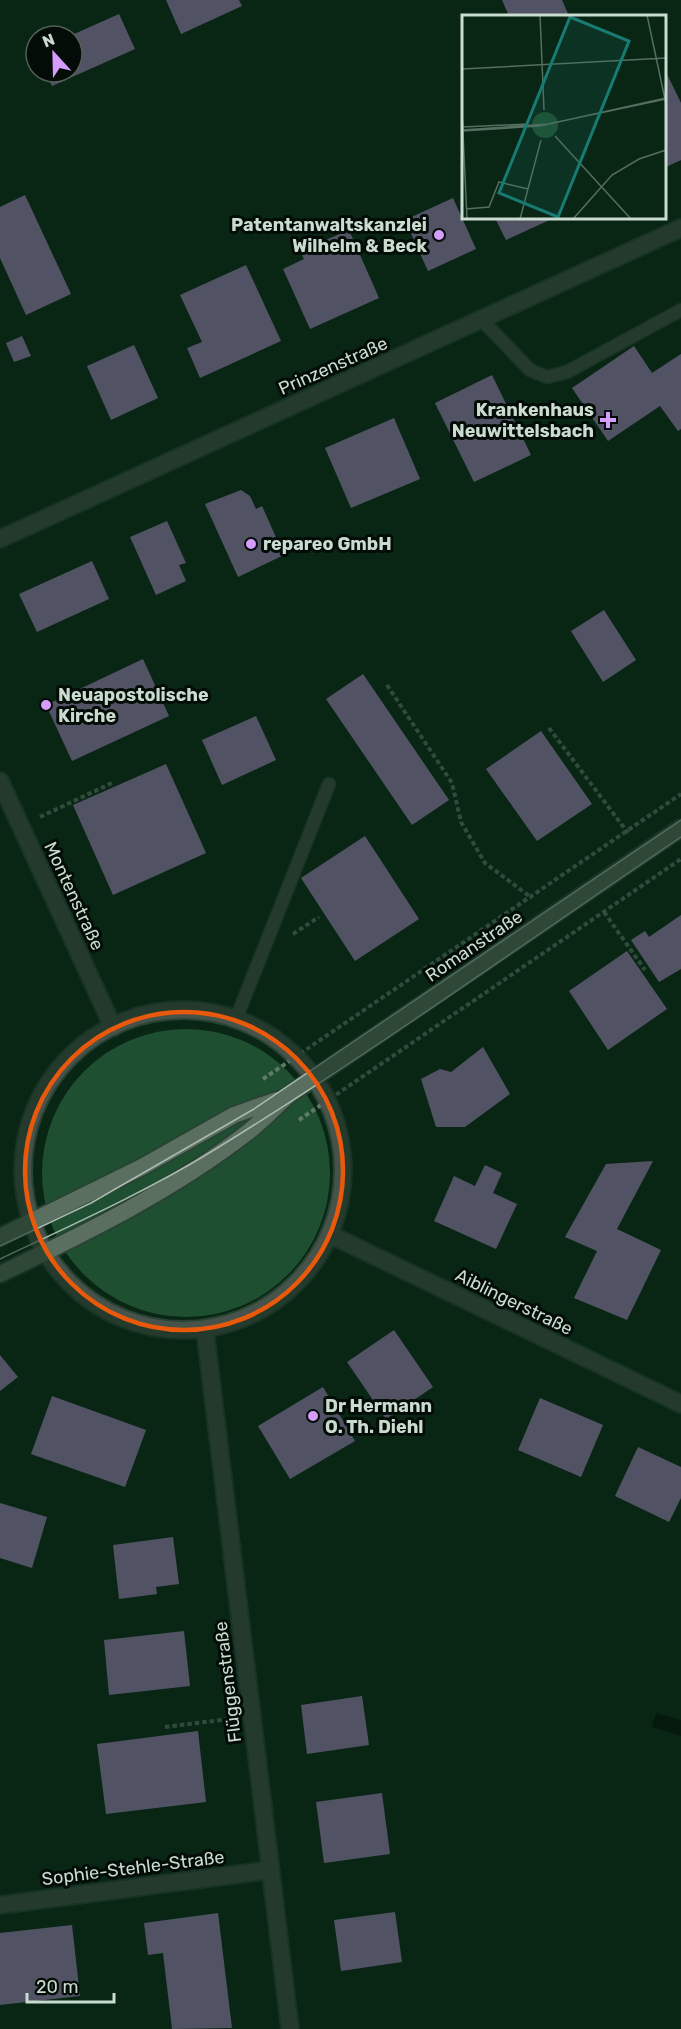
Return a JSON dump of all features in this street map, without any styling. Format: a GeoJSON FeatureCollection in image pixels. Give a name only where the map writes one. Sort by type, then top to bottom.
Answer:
{"type":"FeatureCollection","features":[{"type":"Feature","properties":{"kind":"main road","name":"Romanstraße"},"geometry":{"type":"LineString","coordinates":[[0,1274],[111,1220],[183,1178],[250,1131],[289,1095],[681,828]]}},
{"type":"Feature","properties":{"kind":"main road","name":"Romanstraße"},"geometry":{"type":"LineString","coordinates":[[0,1237],[142,1167],[234,1115],[289,1095]]}},
{"type":"Feature","properties":{"kind":"street","name":"Prinzenstraße"},"geometry":{"type":"LineString","coordinates":[[0,539],[681,228]]}},
{"type":"Feature","properties":{"kind":"street","name":"Montenstraße"},"geometry":{"type":"LineString","coordinates":[[0,781],[113,1026]]}},
{"type":"Feature","properties":{"kind":"street"},"geometry":{"type":"LineString","coordinates":[[168,1011],[196,1011],[236,1019],[276,1039],[297,1057],[315,1077],[333,1111],[342,1144],[343,1191],[331,1235],[309,1270],[280,1298],[245,1319],[206,1330],[176,1331],[146,1327],[118,1318],[92,1303],[70,1284],[45,1252],[31,1222],[22,1170],[26,1140],[34,1112],[47,1086],[65,1062],[87,1042],[113,1026],[139,1016],[168,1011]]}},
{"type":"Feature","properties":{"kind":"street","name":"Aiblingerstraße"},"geometry":{"type":"LineString","coordinates":[[331,1235],[681,1404]]}},
{"type":"Feature","properties":{"kind":"street","name":"Flüggenstraße"},"geometry":{"type":"LineString","coordinates":[[206,1330],[290,2029]]}},
{"type":"Feature","properties":{"kind":"street","name":"Sophie-Stehle-Straße"},"geometry":{"type":"LineString","coordinates":[[0,1905],[270,1870]]}},
{"type":"Feature","properties":{"kind":"lane"},"geometry":{"type":"LineString","coordinates":[[482,320],[530,370],[547,377],[567,372],[681,310]]}},
{"type":"Feature","properties":{"kind":"lane"},"geometry":{"type":"LineString","coordinates":[[236,1019],[329,784]]}},
{"type":"Feature","properties":{"kind":"path"},"geometry":{"type":"LineString","coordinates":[[387,685],[452,783],[461,822],[485,863],[531,897],[547,920]]}},
{"type":"Feature","properties":{"kind":"path"},"geometry":{"type":"LineString","coordinates":[[549,728],[644,854]]}},
{"type":"Feature","properties":{"kind":"path"},"geometry":{"type":"LineString","coordinates":[[21,826],[114,782]]}},
{"type":"Feature","properties":{"kind":"path"},"geometry":{"type":"LineString","coordinates":[[259,1081],[681,794]]}},
{"type":"Feature","properties":{"kind":"path"},"geometry":{"type":"LineString","coordinates":[[590,891],[645,970]]}},
{"type":"Feature","properties":{"kind":"path"},"geometry":{"type":"LineString","coordinates":[[165,1727],[252,1716]]}},
{"type":"Feature","properties":{"kind":"highlighted area"},"geometry":{"type":"Polygon","coordinates":[[[196,1011],[251,1025],[275,1039],[311,1072],[337,1122],[343,1191],[331,1235],[309,1270],[280,1298],[245,1319],[205,1330],[146,1327],[92,1303],[45,1252],[25,1200],[26,1140],[47,1085],[87,1042],[139,1016],[196,1011]]]}},
{"type":"Feature","properties":{"kind":"green space"},"geometry":{"type":"Polygon","coordinates":[[[186,1029],[214,1032],[241,1040],[266,1053],[288,1071],[306,1093],[319,1118],[327,1145],[330,1173],[327,1201],[319,1228],[306,1253],[288,1275],[266,1293],[241,1306],[214,1314],[186,1317],[158,1314],[131,1306],[106,1293],[84,1275],[66,1253],[53,1228],[45,1201],[42,1173],[45,1145],[53,1118],[66,1093],[84,1071],[106,1053],[131,1040],[158,1032],[186,1029]]]}},
{"type":"Feature","properties":{"kind":"shaded area"},"geometry":{"type":"Polygon","coordinates":[[[656,1713],[681,1720],[681,1736],[652,1727],[656,1713]]]}},
{"type":"Feature","properties":{"kind":"building"},"geometry":{"type":"Polygon","coordinates":[[[166,0],[239,0],[242,6],[181,34],[166,0]]]}},
{"type":"Feature","properties":{"kind":"building"},"geometry":{"type":"Polygon","coordinates":[[[502,0],[562,0],[569,15],[509,15],[502,0]]]}},
{"type":"Feature","properties":{"kind":"building"},"geometry":{"type":"Polygon","coordinates":[[[119,14],[135,49],[84,72],[84,30],[119,14]]]}},
{"type":"Feature","properties":{"kind":"building"},"geometry":{"type":"Polygon","coordinates":[[[666,72],[681,103],[681,160],[666,167],[666,72]]]}},
{"type":"Feature","properties":{"kind":"building"},"geometry":{"type":"Polygon","coordinates":[[[25,195],[71,294],[26,315],[0,258],[0,207],[25,195]]]}},
{"type":"Feature","properties":{"kind":"building"},"geometry":{"type":"Polygon","coordinates":[[[453,198],[476,249],[428,271],[405,220],[453,198]]]}},
{"type":"Feature","properties":{"kind":"building"},"geometry":{"type":"Polygon","coordinates":[[[496,219],[552,219],[506,240],[496,219]]]}},
{"type":"Feature","properties":{"kind":"building"},"geometry":{"type":"Polygon","coordinates":[[[349,230],[379,298],[310,329],[283,269],[304,259],[300,251],[349,230]]]}},
{"type":"Feature","properties":{"kind":"building"},"geometry":{"type":"Polygon","coordinates":[[[246,265],[281,341],[200,378],[187,348],[202,342],[180,295],[246,265]]]}},
{"type":"Feature","properties":{"kind":"building"},"geometry":{"type":"Polygon","coordinates":[[[22,336],[31,356],[14,362],[6,343],[22,336]]]}},
{"type":"Feature","properties":{"kind":"building"},"geometry":{"type":"Polygon","coordinates":[[[134,345],[158,398],[111,420],[87,366],[134,345]]]}},
{"type":"Feature","properties":{"kind":"building"},"geometry":{"type":"Polygon","coordinates":[[[634,346],[652,373],[681,354],[681,429],[678,431],[660,406],[608,441],[572,388],[634,346]]]}},
{"type":"Feature","properties":{"kind":"building"},"geometry":{"type":"Polygon","coordinates":[[[492,375],[531,455],[474,482],[435,403],[492,375]]]}},
{"type":"Feature","properties":{"kind":"building"},"geometry":{"type":"Polygon","coordinates":[[[394,418],[420,479],[351,508],[325,448],[394,418]]]}},
{"type":"Feature","properties":{"kind":"building","name":"repareo GmbH"},"geometry":{"type":"Polygon","coordinates":[[[241,490],[250,496],[256,509],[262,506],[284,555],[238,577],[205,504],[241,490]]]}},
{"type":"Feature","properties":{"kind":"building"},"geometry":{"type":"Polygon","coordinates":[[[167,521],[186,563],[179,565],[186,581],[156,595],[130,537],[167,521]]]}},
{"type":"Feature","properties":{"kind":"building"},"geometry":{"type":"Polygon","coordinates":[[[92,561],[109,599],[37,632],[19,594],[92,561]]]}},
{"type":"Feature","properties":{"kind":"building"},"geometry":{"type":"Polygon","coordinates":[[[604,610],[636,660],[603,682],[571,631],[604,610]]]}},
{"type":"Feature","properties":{"kind":"building"},"geometry":{"type":"Polygon","coordinates":[[[143,659],[169,716],[72,761],[46,705],[143,659]]]}},
{"type":"Feature","properties":{"kind":"building"},"geometry":{"type":"Polygon","coordinates":[[[363,674],[449,800],[412,825],[326,699],[363,674]]]}},
{"type":"Feature","properties":{"kind":"building"},"geometry":{"type":"Polygon","coordinates":[[[256,716],[276,760],[222,785],[202,740],[256,716]]]}},
{"type":"Feature","properties":{"kind":"building"},"geometry":{"type":"Polygon","coordinates":[[[541,731],[592,804],[537,841],[486,769],[541,731]]]}},
{"type":"Feature","properties":{"kind":"building"},"geometry":{"type":"Polygon","coordinates":[[[166,764],[206,853],[113,895],[73,805],[166,764]]]}},
{"type":"Feature","properties":{"kind":"building"},"geometry":{"type":"Polygon","coordinates":[[[365,836],[419,919],[355,961],[301,878],[365,836]]]}},
{"type":"Feature","properties":{"kind":"building"},"geometry":{"type":"Polygon","coordinates":[[[681,915],[681,969],[659,982],[631,940],[645,931],[649,937],[681,915]]]}},
{"type":"Feature","properties":{"kind":"building"},"geometry":{"type":"Polygon","coordinates":[[[627,951],[667,1009],[608,1050],[569,991],[627,951]]]}},
{"type":"Feature","properties":{"kind":"building"},"geometry":{"type":"Polygon","coordinates":[[[483,1047],[510,1094],[465,1127],[436,1127],[421,1079],[440,1069],[451,1072],[483,1047]]]}},
{"type":"Feature","properties":{"kind":"building"},"geometry":{"type":"Polygon","coordinates":[[[653,1161],[617,1229],[661,1250],[627,1320],[574,1298],[597,1251],[565,1237],[606,1164],[653,1161]]]}},
{"type":"Feature","properties":{"kind":"building"},"geometry":{"type":"Polygon","coordinates":[[[485,1165],[502,1173],[493,1193],[517,1204],[496,1249],[434,1221],[454,1176],[475,1186],[485,1165]]]}},
{"type":"Feature","properties":{"kind":"building"},"geometry":{"type":"Polygon","coordinates":[[[394,1330],[433,1387],[386,1419],[347,1362],[394,1330]]]}},
{"type":"Feature","properties":{"kind":"building"},"geometry":{"type":"Polygon","coordinates":[[[0,1355],[18,1377],[0,1391],[0,1355]]]}},
{"type":"Feature","properties":{"kind":"building"},"geometry":{"type":"Polygon","coordinates":[[[323,1387],[355,1441],[290,1479],[258,1426],[323,1387]]]}},
{"type":"Feature","properties":{"kind":"building"},"geometry":{"type":"Polygon","coordinates":[[[52,1396],[146,1430],[125,1487],[31,1454],[52,1396]]]}},
{"type":"Feature","properties":{"kind":"building"},"geometry":{"type":"Polygon","coordinates":[[[540,1398],[603,1425],[581,1477],[518,1450],[540,1398]]]}},
{"type":"Feature","properties":{"kind":"building"},"geometry":{"type":"Polygon","coordinates":[[[638,1447],[681,1467],[681,1498],[669,1522],[615,1496],[638,1447]]]}},
{"type":"Feature","properties":{"kind":"building"},"geometry":{"type":"Polygon","coordinates":[[[0,1503],[47,1517],[32,1568],[0,1558],[0,1503]]]}},
{"type":"Feature","properties":{"kind":"building"},"geometry":{"type":"Polygon","coordinates":[[[173,1537],[179,1584],[156,1587],[157,1594],[119,1599],[113,1545],[173,1537]]]}},
{"type":"Feature","properties":{"kind":"building"},"geometry":{"type":"Polygon","coordinates":[[[184,1631],[190,1686],[109,1695],[104,1640],[184,1631]]]}},
{"type":"Feature","properties":{"kind":"building"},"geometry":{"type":"Polygon","coordinates":[[[362,1696],[369,1745],[307,1754],[301,1705],[362,1696]]]}},
{"type":"Feature","properties":{"kind":"building"},"geometry":{"type":"Polygon","coordinates":[[[198,1731],[206,1802],[106,1814],[97,1744],[198,1731]]]}},
{"type":"Feature","properties":{"kind":"building"},"geometry":{"type":"Polygon","coordinates":[[[382,1793],[390,1854],[324,1863],[316,1802],[382,1793]]]}},
{"type":"Feature","properties":{"kind":"building"},"geometry":{"type":"Polygon","coordinates":[[[395,1912],[402,1962],[341,1971],[334,1920],[395,1912]]]}},
{"type":"Feature","properties":{"kind":"building"},"geometry":{"type":"Polygon","coordinates":[[[218,1913],[232,2028],[172,2029],[163,1953],[148,1955],[144,1923],[218,1913]]]}},
{"type":"Feature","properties":{"kind":"building"},"geometry":{"type":"Polygon","coordinates":[[[72,1925],[80,1996],[0,2005],[0,1933],[72,1925]]]}},
{"type":"Feature","properties":{"kind":"tram line"},"geometry":{"type":"LineString","coordinates":[[0,1246],[91,1203],[254,1109],[681,820]]}},
{"type":"Feature","properties":{"kind":"tram line"},"geometry":{"type":"LineString","coordinates":[[0,1259],[135,1194],[214,1150],[391,1036],[681,837]]}},
{"type":"Feature","properties":{"kind":"place","name":"Patentanwaltskanzlei Wilhelm & Beck"},"geometry":{"type":"Point","coordinates":[439,235]}},
{"type":"Feature","properties":{"kind":"place","name":"Krankenhaus Neuwittelsbach"},"geometry":{"type":"Point","coordinates":[608,420]}},
{"type":"Feature","properties":{"kind":"place","name":"repareo GmbH"},"geometry":{"type":"Point","coordinates":[251,544]}},
{"type":"Feature","properties":{"kind":"place","name":"Neuapostolische Kirche"},"geometry":{"type":"Point","coordinates":[46,705]}},
{"type":"Feature","properties":{"kind":"place","name":"Dr Hermann O. Th. Diehl"},"geometry":{"type":"Point","coordinates":[313,1416]}}]}
